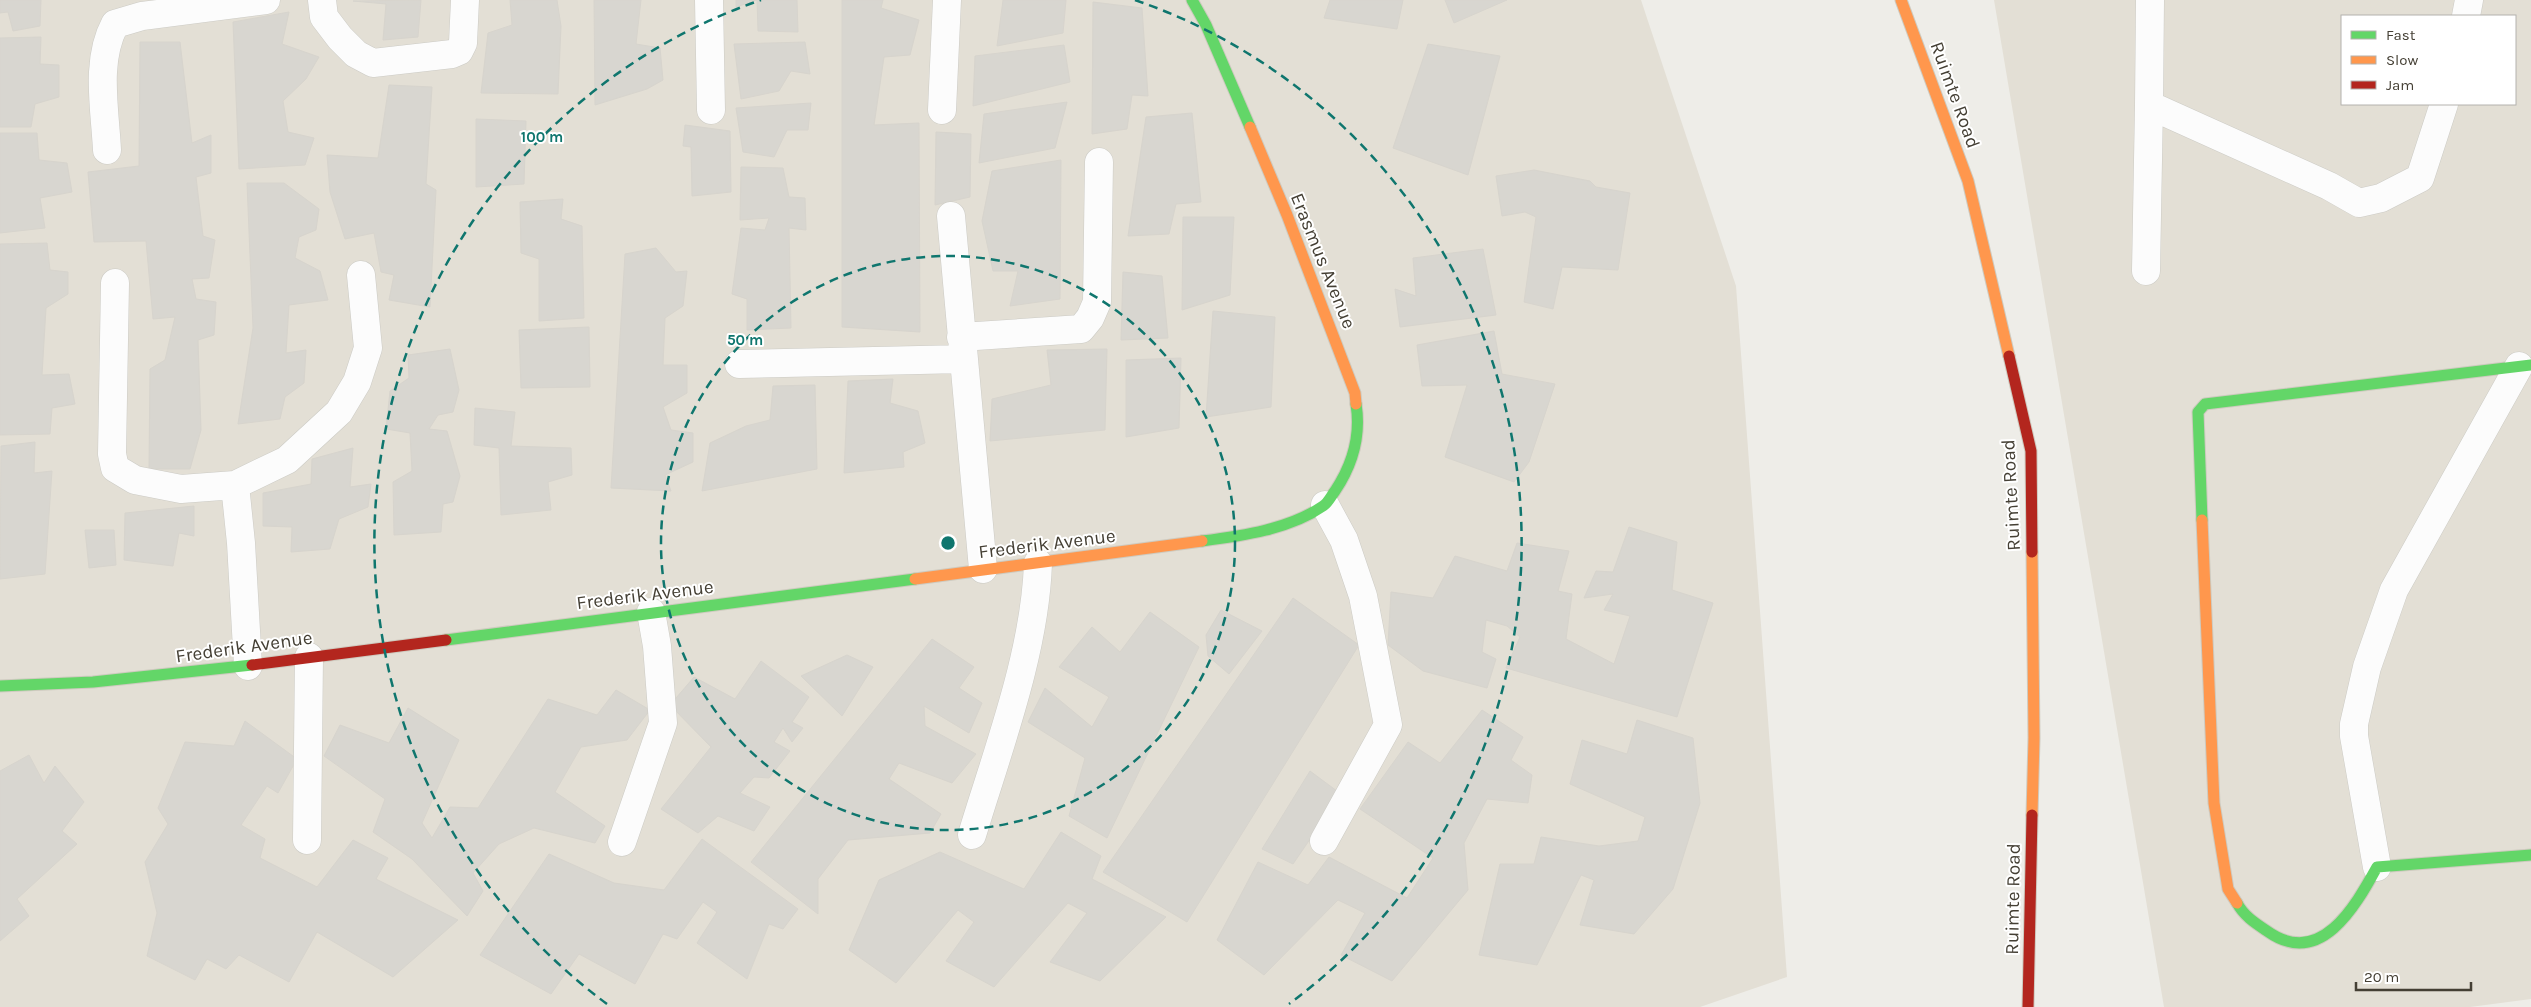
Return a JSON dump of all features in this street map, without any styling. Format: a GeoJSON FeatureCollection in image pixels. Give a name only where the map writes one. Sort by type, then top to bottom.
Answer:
{"type":"FeatureCollection","features":[{"type":"Feature","properties":{"kind":"street"},"geometry":{"type":"LineString","coordinates":[[106,150],[103,60],[107,38],[115,24],[142,16],[266,0]]}},
{"type":"Feature","properties":{"kind":"street"},"geometry":{"type":"LineString","coordinates":[[322,0],[324,17],[340,38],[356,54],[372,63],[452,54],[459,51],[463,43],[465,0]]}},
{"type":"Feature","properties":{"kind":"street"},"geometry":{"type":"LineString","coordinates":[[709,0],[711,110]]}},
{"type":"Feature","properties":{"kind":"street"},"geometry":{"type":"LineString","coordinates":[[942,110],[947,0]]}},
{"type":"Feature","properties":{"kind":"street","name":"Erasmus Avenue"},"geometry":{"type":"LineString","coordinates":[[1192,0],[1206,25],[1287,215],[1355,393],[1359,422],[1355,448],[1346,474],[1325,505],[1293,522]]}},
{"type":"Feature","properties":{"kind":"street","name":"Ruimte Road"},"geometry":{"type":"LineString","coordinates":[[1901,0],[1968,182],[2030,451],[2034,738],[2028,1007]]}},
{"type":"Feature","properties":{"kind":"street"},"geometry":{"type":"LineString","coordinates":[[2146,271],[2150,0]]}},
{"type":"Feature","properties":{"kind":"street"},"geometry":{"type":"LineString","coordinates":[[2466,15],[2469,0]]}},
{"type":"Feature","properties":{"kind":"street"},"geometry":{"type":"LineString","coordinates":[[2149,104],[2329,186],[2359,203],[2380,198],[2420,178],[2444,105]]}},
{"type":"Feature","properties":{"kind":"street"},"geometry":{"type":"LineString","coordinates":[[739,364],[963,348],[1081,329],[1090,318],[1097,302],[1099,162]]}},
{"type":"Feature","properties":{"kind":"street"},"geometry":{"type":"LineString","coordinates":[[950,216],[983,569]]}},
{"type":"Feature","properties":{"kind":"street"},"geometry":{"type":"LineString","coordinates":[[115,283],[112,454],[115,468],[135,480],[181,489],[235,485],[287,460],[339,412],[357,382],[368,348],[361,275]]}},
{"type":"Feature","properties":{"kind":"street"},"geometry":{"type":"LineString","coordinates":[[2525,366],[2394,590],[2367,667],[2354,724],[2354,736],[2376,867],[2355,906],[2331,932],[2310,942],[2281,941],[2243,914],[2228,889],[2214,804],[2198,412],[2205,404],[2214,402],[2525,366]]}},
{"type":"Feature","properties":{"kind":"street"},"geometry":{"type":"LineString","coordinates":[[235,485],[241,543],[248,666]]}},
{"type":"Feature","properties":{"kind":"street"},"geometry":{"type":"LineString","coordinates":[[1324,841],[1388,725],[1363,596],[1344,540],[1325,505]]}},
{"type":"Feature","properties":{"kind":"street","name":"Frederik Avenue"},"geometry":{"type":"LineString","coordinates":[[0,686],[58,686],[100,683],[248,666],[309,656],[1229,538],[1293,522]]}},
{"type":"Feature","properties":{"kind":"street"},"geometry":{"type":"LineString","coordinates":[[972,835],[1024,659],[1038,592],[1038,564]]}},
{"type":"Feature","properties":{"kind":"street"},"geometry":{"type":"LineString","coordinates":[[622,842],[663,723],[657,646],[651,612]]}},
{"type":"Feature","properties":{"kind":"street"},"geometry":{"type":"LineString","coordinates":[[307,840],[309,656]]}},
{"type":"Feature","properties":{"kind":"street"},"geometry":{"type":"LineString","coordinates":[[2031,845],[2041,950]]}},
{"type":"Feature","properties":{"kind":"street"},"geometry":{"type":"LineString","coordinates":[[2376,867],[2531,854]]}},
{"type":"Feature","properties":{"kind":"shaded area"},"geometry":{"type":"Polygon","coordinates":[[[0,0],[1641,0],[1736,286],[1787,977],[1700,1007],[0,1007],[0,0]]]}},
{"type":"Feature","properties":{"kind":"shaded area"},"geometry":{"type":"Polygon","coordinates":[[[1994,0],[2531,0],[2531,999],[2470,1007],[2164,1007],[1994,0]]]}},
{"type":"Feature","properties":{"kind":"building"},"geometry":{"type":"Polygon","coordinates":[[[0,0],[41,0],[40,26],[13,31],[8,12],[0,13],[0,0]]]}},
{"type":"Feature","properties":{"kind":"building"},"geometry":{"type":"Polygon","coordinates":[[[421,0],[418,37],[383,40],[386,4],[353,1],[421,0]]]}},
{"type":"Feature","properties":{"kind":"building"},"geometry":{"type":"Polygon","coordinates":[[[510,0],[557,0],[561,26],[558,94],[481,93],[488,33],[512,25],[510,0]]]}},
{"type":"Feature","properties":{"kind":"building"},"geometry":{"type":"Polygon","coordinates":[[[594,0],[641,0],[636,44],[660,48],[663,80],[647,89],[595,105],[594,0]]]}},
{"type":"Feature","properties":{"kind":"building"},"geometry":{"type":"Polygon","coordinates":[[[736,0],[757,0],[736,7],[736,0]]]}},
{"type":"Feature","properties":{"kind":"building"},"geometry":{"type":"Polygon","coordinates":[[[757,0],[797,0],[798,32],[758,31],[757,0]]]}},
{"type":"Feature","properties":{"kind":"building"},"geometry":{"type":"Polygon","coordinates":[[[842,0],[883,0],[881,8],[919,20],[910,55],[884,57],[874,125],[919,123],[920,332],[842,327],[842,0]]]}},
{"type":"Feature","properties":{"kind":"building"},"geometry":{"type":"Polygon","coordinates":[[[1003,0],[1066,0],[1063,33],[997,46],[1003,0]]]}},
{"type":"Feature","properties":{"kind":"building"},"geometry":{"type":"Polygon","coordinates":[[[1330,0],[1403,0],[1397,29],[1324,18],[1330,0]]]}},
{"type":"Feature","properties":{"kind":"building"},"geometry":{"type":"Polygon","coordinates":[[[1445,0],[1507,0],[1454,23],[1445,0]]]}},
{"type":"Feature","properties":{"kind":"building"},"geometry":{"type":"Polygon","coordinates":[[[1093,2],[1142,8],[1148,96],[1132,95],[1127,129],[1092,134],[1093,2]]]}},
{"type":"Feature","properties":{"kind":"building"},"geometry":{"type":"Polygon","coordinates":[[[289,12],[282,44],[319,57],[306,79],[283,101],[288,132],[314,138],[305,165],[239,169],[233,22],[289,12]]]}},
{"type":"Feature","properties":{"kind":"building"},"geometry":{"type":"Polygon","coordinates":[[[41,37],[40,64],[59,65],[59,97],[35,104],[31,127],[0,127],[0,38],[41,37]]]}},
{"type":"Feature","properties":{"kind":"building"},"geometry":{"type":"Polygon","coordinates":[[[140,42],[180,42],[192,143],[211,135],[211,173],[196,177],[203,236],[215,240],[209,278],[192,279],[196,299],[216,302],[214,335],[198,340],[201,430],[190,469],[149,469],[150,369],[165,360],[175,317],[153,319],[146,241],[94,242],[88,172],[139,166],[140,42]]]}},
{"type":"Feature","properties":{"kind":"building"},"geometry":{"type":"Polygon","coordinates":[[[805,42],[810,74],[791,71],[779,91],[741,99],[734,44],[805,42]]]}},
{"type":"Feature","properties":{"kind":"building"},"geometry":{"type":"Polygon","coordinates":[[[1428,44],[1500,56],[1468,175],[1393,148],[1428,44]]]}},
{"type":"Feature","properties":{"kind":"building"},"geometry":{"type":"Polygon","coordinates":[[[1064,45],[1070,82],[973,106],[975,56],[1064,45]]]}},
{"type":"Feature","properties":{"kind":"building"},"geometry":{"type":"Polygon","coordinates":[[[389,85],[432,87],[426,184],[436,190],[430,307],[389,300],[394,275],[381,272],[374,233],[345,239],[330,192],[327,155],[378,158],[389,85]]]}},
{"type":"Feature","properties":{"kind":"building"},"geometry":{"type":"Polygon","coordinates":[[[1067,102],[1055,148],[979,163],[984,114],[1067,102]]]}},
{"type":"Feature","properties":{"kind":"building"},"geometry":{"type":"Polygon","coordinates":[[[811,103],[808,130],[787,130],[774,157],[743,152],[736,108],[811,103]]]}},
{"type":"Feature","properties":{"kind":"building"},"geometry":{"type":"Polygon","coordinates":[[[1192,113],[1201,202],[1176,204],[1169,234],[1128,236],[1146,117],[1192,113]]]}},
{"type":"Feature","properties":{"kind":"building"},"geometry":{"type":"Polygon","coordinates":[[[476,119],[526,121],[524,184],[476,187],[476,119]]]}},
{"type":"Feature","properties":{"kind":"building"},"geometry":{"type":"Polygon","coordinates":[[[685,125],[730,131],[731,192],[692,196],[691,147],[683,146],[685,125]]]}},
{"type":"Feature","properties":{"kind":"building"},"geometry":{"type":"Polygon","coordinates":[[[936,132],[971,134],[970,197],[935,205],[936,132]]]}},
{"type":"Feature","properties":{"kind":"building"},"geometry":{"type":"Polygon","coordinates":[[[0,133],[37,133],[39,160],[67,163],[72,192],[40,198],[45,228],[0,233],[0,133]]]}},
{"type":"Feature","properties":{"kind":"building"},"geometry":{"type":"Polygon","coordinates":[[[1061,160],[1060,299],[1010,306],[1018,271],[993,271],[982,221],[992,171],[1061,160]]]}},
{"type":"Feature","properties":{"kind":"building"},"geometry":{"type":"Polygon","coordinates":[[[741,167],[783,168],[789,197],[805,198],[806,230],[789,228],[791,328],[747,330],[747,299],[732,294],[741,228],[765,230],[769,218],[740,220],[741,167]]]}},
{"type":"Feature","properties":{"kind":"building"},"geometry":{"type":"Polygon","coordinates":[[[1534,170],[1590,181],[1596,187],[1630,193],[1618,270],[1562,267],[1553,309],[1524,302],[1536,217],[1525,212],[1502,216],[1496,176],[1534,170]]]}},
{"type":"Feature","properties":{"kind":"building"},"geometry":{"type":"Polygon","coordinates":[[[247,183],[284,183],[319,209],[316,230],[299,237],[295,258],[320,271],[328,300],[289,305],[286,353],[306,350],[304,383],[285,397],[280,419],[238,424],[253,328],[247,183]]]}},
{"type":"Feature","properties":{"kind":"building"},"geometry":{"type":"Polygon","coordinates":[[[563,199],[561,219],[582,226],[584,318],[539,321],[539,259],[521,253],[520,202],[563,199]]]}},
{"type":"Feature","properties":{"kind":"building"},"geometry":{"type":"Polygon","coordinates":[[[1183,217],[1234,217],[1230,295],[1182,310],[1183,217]]]}},
{"type":"Feature","properties":{"kind":"building"},"geometry":{"type":"Polygon","coordinates":[[[47,243],[50,270],[68,272],[68,294],[46,308],[42,375],[69,374],[75,404],[52,408],[50,434],[0,435],[0,244],[47,243]]]}},
{"type":"Feature","properties":{"kind":"building"},"geometry":{"type":"Polygon","coordinates":[[[656,248],[676,272],[687,271],[683,306],[665,318],[663,365],[687,365],[687,393],[663,407],[671,430],[693,433],[693,462],[665,475],[671,491],[611,488],[625,254],[656,248]]]}},
{"type":"Feature","properties":{"kind":"building"},"geometry":{"type":"Polygon","coordinates":[[[1483,249],[1496,315],[1400,327],[1395,289],[1416,296],[1413,258],[1483,249]]]}},
{"type":"Feature","properties":{"kind":"building"},"geometry":{"type":"Polygon","coordinates":[[[1123,272],[1162,276],[1168,338],[1121,340],[1123,272]]]}},
{"type":"Feature","properties":{"kind":"building"},"geometry":{"type":"Polygon","coordinates":[[[1213,311],[1275,317],[1271,407],[1206,417],[1213,311]]]}},
{"type":"Feature","properties":{"kind":"building"},"geometry":{"type":"Polygon","coordinates":[[[589,327],[590,387],[521,388],[519,330],[589,327]]]}},
{"type":"Feature","properties":{"kind":"building"},"geometry":{"type":"Polygon","coordinates":[[[1494,331],[1502,374],[1555,384],[1529,462],[1514,482],[1445,457],[1467,385],[1422,386],[1417,345],[1494,331]]]}},
{"type":"Feature","properties":{"kind":"building"},"geometry":{"type":"Polygon","coordinates":[[[450,349],[459,390],[453,412],[438,415],[429,429],[447,431],[460,476],[453,502],[443,504],[441,532],[394,535],[393,482],[412,471],[410,433],[386,429],[390,391],[409,378],[408,355],[450,349]]]}},
{"type":"Feature","properties":{"kind":"building"},"geometry":{"type":"Polygon","coordinates":[[[1107,349],[1105,430],[990,441],[992,399],[1051,385],[1047,350],[1107,349]]]}},
{"type":"Feature","properties":{"kind":"building"},"geometry":{"type":"Polygon","coordinates":[[[1181,358],[1179,428],[1126,437],[1126,360],[1181,358]]]}},
{"type":"Feature","properties":{"kind":"building"},"geometry":{"type":"Polygon","coordinates":[[[893,379],[890,403],[918,411],[925,443],[903,452],[904,467],[844,473],[848,381],[893,379]]]}},
{"type":"Feature","properties":{"kind":"building"},"geometry":{"type":"Polygon","coordinates":[[[815,385],[817,469],[702,491],[710,443],[746,426],[770,420],[773,386],[815,385]]]}},
{"type":"Feature","properties":{"kind":"building"},"geometry":{"type":"Polygon","coordinates":[[[475,408],[515,412],[511,446],[571,448],[572,475],[548,482],[551,510],[501,515],[499,448],[474,445],[475,408]]]}},
{"type":"Feature","properties":{"kind":"building"},"geometry":{"type":"Polygon","coordinates":[[[35,442],[34,473],[52,471],[45,574],[0,579],[1,446],[35,442]]]}},
{"type":"Feature","properties":{"kind":"building"},"geometry":{"type":"Polygon","coordinates":[[[353,448],[350,487],[371,484],[368,507],[339,519],[330,549],[291,552],[292,527],[263,526],[263,493],[311,484],[312,459],[353,448]]]}},
{"type":"Feature","properties":{"kind":"building"},"geometry":{"type":"Polygon","coordinates":[[[194,506],[194,536],[179,533],[173,566],[124,560],[125,513],[194,506]]]}},
{"type":"Feature","properties":{"kind":"building"},"geometry":{"type":"Polygon","coordinates":[[[1629,527],[1677,542],[1672,590],[1713,603],[1677,717],[1506,668],[1520,637],[1507,626],[1486,620],[1482,652],[1496,659],[1487,688],[1423,671],[1388,645],[1391,592],[1433,598],[1455,556],[1507,571],[1517,543],[1569,551],[1558,591],[1572,594],[1566,639],[1614,664],[1630,616],[1604,610],[1613,594],[1584,598],[1596,571],[1613,572],[1629,527]]]}},
{"type":"Feature","properties":{"kind":"building"},"geometry":{"type":"Polygon","coordinates":[[[85,530],[114,530],[116,565],[89,568],[85,530]]]}},
{"type":"Feature","properties":{"kind":"building"},"geometry":{"type":"Polygon","coordinates":[[[1293,598],[1359,645],[1187,922],[1103,872],[1293,598]]]}},
{"type":"Feature","properties":{"kind":"building"},"geometry":{"type":"Polygon","coordinates":[[[1221,610],[1262,631],[1229,674],[1208,656],[1206,635],[1221,610]]]}},
{"type":"Feature","properties":{"kind":"building"},"geometry":{"type":"Polygon","coordinates":[[[1150,612],[1199,647],[1107,838],[1069,816],[1085,758],[1028,722],[1045,688],[1092,727],[1109,697],[1059,667],[1092,627],[1120,652],[1150,612]]]}},
{"type":"Feature","properties":{"kind":"building"},"geometry":{"type":"Polygon","coordinates":[[[932,639],[974,667],[959,688],[982,703],[969,733],[924,706],[925,726],[976,754],[952,783],[899,763],[889,779],[941,814],[930,833],[848,840],[818,879],[818,914],[751,862],[932,639]]]}},
{"type":"Feature","properties":{"kind":"building"},"geometry":{"type":"Polygon","coordinates":[[[847,655],[873,667],[842,716],[801,676],[847,655]]]}},
{"type":"Feature","properties":{"kind":"building"},"geometry":{"type":"Polygon","coordinates":[[[761,661],[809,697],[792,722],[803,728],[792,742],[783,728],[774,742],[790,751],[769,778],[754,777],[740,793],[770,807],[754,831],[718,816],[698,833],[661,809],[711,747],[670,705],[694,677],[735,699],[761,661]]]}},
{"type":"Feature","properties":{"kind":"building"},"geometry":{"type":"Polygon","coordinates":[[[616,690],[650,710],[627,740],[581,747],[555,792],[605,826],[595,843],[534,828],[499,844],[473,873],[483,891],[467,916],[412,859],[373,832],[385,799],[324,756],[340,725],[389,743],[408,708],[459,740],[422,823],[432,838],[450,807],[478,808],[548,699],[597,715],[616,690]]]}},
{"type":"Feature","properties":{"kind":"building"},"geometry":{"type":"Polygon","coordinates":[[[1482,710],[1523,737],[1511,760],[1532,775],[1528,803],[1487,799],[1464,843],[1468,890],[1392,981],[1341,955],[1365,913],[1338,900],[1264,975],[1217,940],[1258,862],[1308,885],[1329,857],[1407,898],[1433,858],[1360,809],[1408,742],[1440,763],[1482,710]]]}},
{"type":"Feature","properties":{"kind":"building"},"geometry":{"type":"Polygon","coordinates":[[[1637,720],[1693,738],[1700,803],[1673,889],[1634,934],[1580,925],[1594,880],[1581,875],[1537,965],[1479,955],[1500,864],[1534,864],[1541,837],[1599,846],[1638,841],[1645,817],[1570,784],[1582,740],[1627,754],[1637,720]]]}},
{"type":"Feature","properties":{"kind":"building"},"geometry":{"type":"Polygon","coordinates":[[[245,721],[297,759],[278,793],[267,786],[241,825],[265,839],[260,858],[317,887],[353,840],[388,858],[376,879],[458,920],[393,977],[317,932],[289,982],[239,955],[226,969],[207,959],[195,980],[147,956],[157,913],[145,862],[168,824],[158,808],[185,742],[234,746],[245,721]]]}},
{"type":"Feature","properties":{"kind":"building"},"geometry":{"type":"Polygon","coordinates":[[[29,755],[44,783],[55,766],[84,802],[62,831],[77,844],[17,899],[29,916],[0,941],[0,771],[29,755]]]}},
{"type":"Feature","properties":{"kind":"building"},"geometry":{"type":"Polygon","coordinates":[[[1310,771],[1341,794],[1293,864],[1262,849],[1310,771]]]}},
{"type":"Feature","properties":{"kind":"building"},"geometry":{"type":"Polygon","coordinates":[[[1061,832],[1101,856],[1092,879],[1166,917],[1100,981],[1050,962],[1087,913],[1068,903],[994,987],[946,961],[974,922],[958,910],[896,983],[849,950],[879,880],[940,852],[1024,889],[1061,832]]]}},
{"type":"Feature","properties":{"kind":"building"},"geometry":{"type":"Polygon","coordinates":[[[702,839],[798,909],[783,929],[769,924],[747,979],[697,943],[717,912],[703,902],[677,939],[663,934],[635,984],[579,954],[551,994],[480,955],[549,854],[614,883],[664,890],[702,839]]]}},
{"type":"Feature","properties":{"kind":"traffic: fast"},"geometry":{"type":"LineString","coordinates":[[1192,0],[1206,25],[1250,127]]}},
{"type":"Feature","properties":{"kind":"traffic: fast"},"geometry":{"type":"LineString","coordinates":[[2202,520],[2198,412],[2205,404],[2531,365]]}},
{"type":"Feature","properties":{"kind":"traffic: fast"},"geometry":{"type":"LineString","coordinates":[[1202,541],[1249,534],[1281,526],[1310,514],[1325,505],[1341,481],[1351,460],[1357,427],[1356,404]]}},
{"type":"Feature","properties":{"kind":"traffic: fast"},"geometry":{"type":"LineString","coordinates":[[446,640],[915,579]]}},
{"type":"Feature","properties":{"kind":"traffic: fast"},"geometry":{"type":"LineString","coordinates":[[0,686],[93,682],[252,665]]}},
{"type":"Feature","properties":{"kind":"traffic: fast"},"geometry":{"type":"LineString","coordinates":[[2237,903],[2246,915],[2267,931],[2286,941],[2303,943],[2319,938],[2334,928],[2347,915],[2377,867],[2531,855]]}},
{"type":"Feature","properties":{"kind":"traffic: slow"},"geometry":{"type":"LineString","coordinates":[[1901,0],[1968,181],[2009,356]]}},
{"type":"Feature","properties":{"kind":"traffic: slow"},"geometry":{"type":"LineString","coordinates":[[1250,127],[1287,215],[1355,393],[1356,404]]}},
{"type":"Feature","properties":{"kind":"traffic: slow"},"geometry":{"type":"LineString","coordinates":[[2202,520],[2214,803],[2228,889],[2237,903]]}},
{"type":"Feature","properties":{"kind":"traffic: slow"},"geometry":{"type":"LineString","coordinates":[[915,579],[1202,541]]}},
{"type":"Feature","properties":{"kind":"traffic: slow"},"geometry":{"type":"LineString","coordinates":[[2032,552],[2034,738],[2032,815]]}},
{"type":"Feature","properties":{"kind":"traffic: jam"},"geometry":{"type":"LineString","coordinates":[[2009,356],[2031,451],[2032,552]]}},
{"type":"Feature","properties":{"kind":"traffic: jam"},"geometry":{"type":"LineString","coordinates":[[252,665],[446,640]]}},
{"type":"Feature","properties":{"kind":"traffic: jam"},"geometry":{"type":"LineString","coordinates":[[2028,1007],[2032,815]]}}]}
